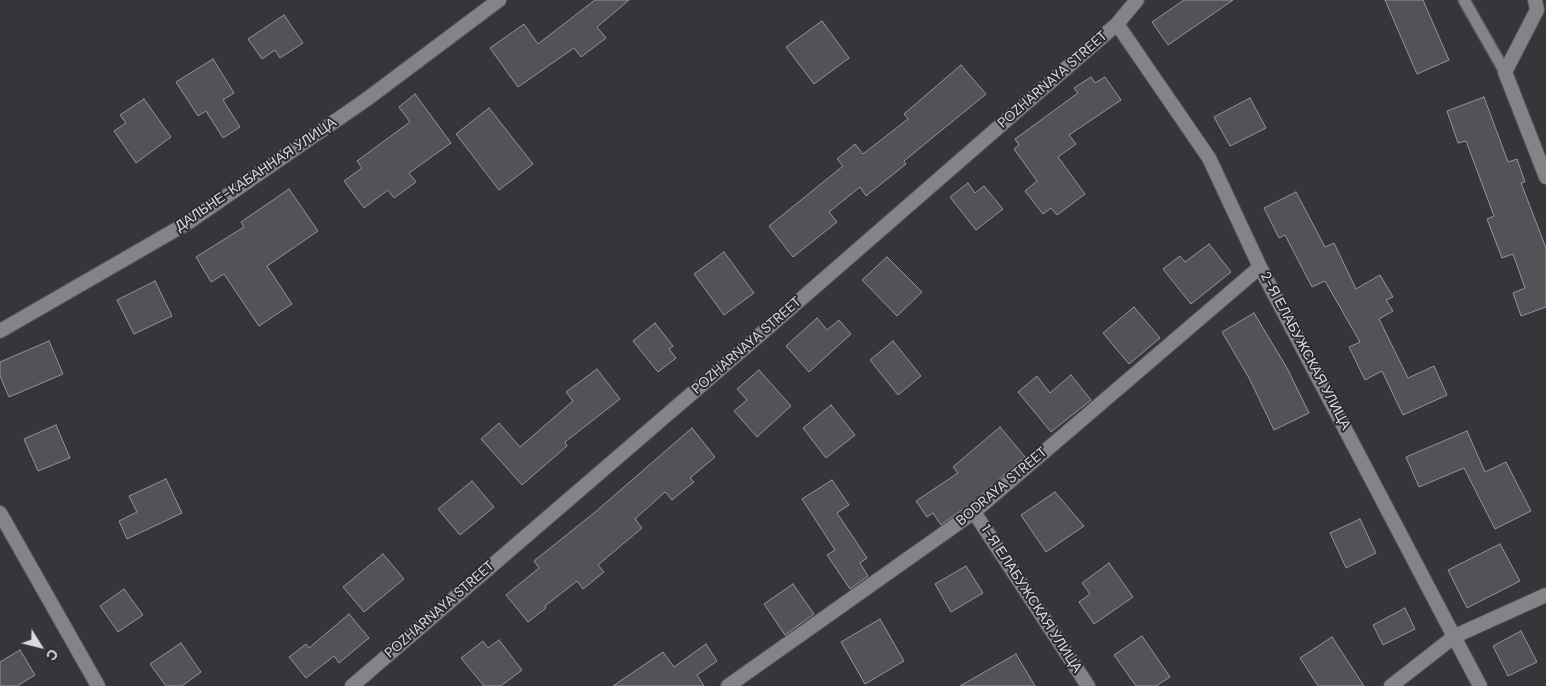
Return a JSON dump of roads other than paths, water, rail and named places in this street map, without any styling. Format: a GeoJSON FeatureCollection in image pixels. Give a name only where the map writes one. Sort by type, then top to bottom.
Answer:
{"type":"FeatureCollection","features":[{"type":"Feature","properties":{"kind":"street","name":"ДАЛЬНЕ-КАБАННАЯ УЛИЦА"},"geometry":{"type":"LineString","coordinates":[[0,331],[189,222],[367,98],[499,0]]}},
{"type":"Feature","properties":{"kind":"street","name":"POZHARNAYA STREET"},"geometry":{"type":"LineString","coordinates":[[352,686],[770,327],[1117,24],[1137,0]]}},
{"type":"Feature","properties":{"kind":"street"},"geometry":{"type":"LineString","coordinates":[[1535,0],[1537,10],[1505,72],[1546,177]]}},
{"type":"Feature","properties":{"kind":"street","name":"2-Я ЕЛАБУЖСКАЯ УЛИЦА"},"geometry":{"type":"LineString","coordinates":[[1117,24],[1209,158],[1260,267],[1480,686]]}},
{"type":"Feature","properties":{"kind":"street","name":"BODRAYA STREET"},"geometry":{"type":"LineString","coordinates":[[728,686],[974,512],[1260,267]]}},
{"type":"Feature","properties":{"kind":"street","name":"1-Я ЕЛАБУЖСКАЯ УЛИЦА"},"geometry":{"type":"LineString","coordinates":[[974,512],[1088,686]]}},
{"type":"Feature","properties":{"kind":"street"},"geometry":{"type":"LineString","coordinates":[[0,513],[98,686]]}},
{"type":"Feature","properties":{"kind":"street"},"geometry":{"type":"LineString","coordinates":[[1391,686],[1455,636],[1546,595]]}},
{"type":"Feature","properties":{"kind":"lane"},"geometry":{"type":"LineString","coordinates":[[1464,0],[1505,72]]}}]}
